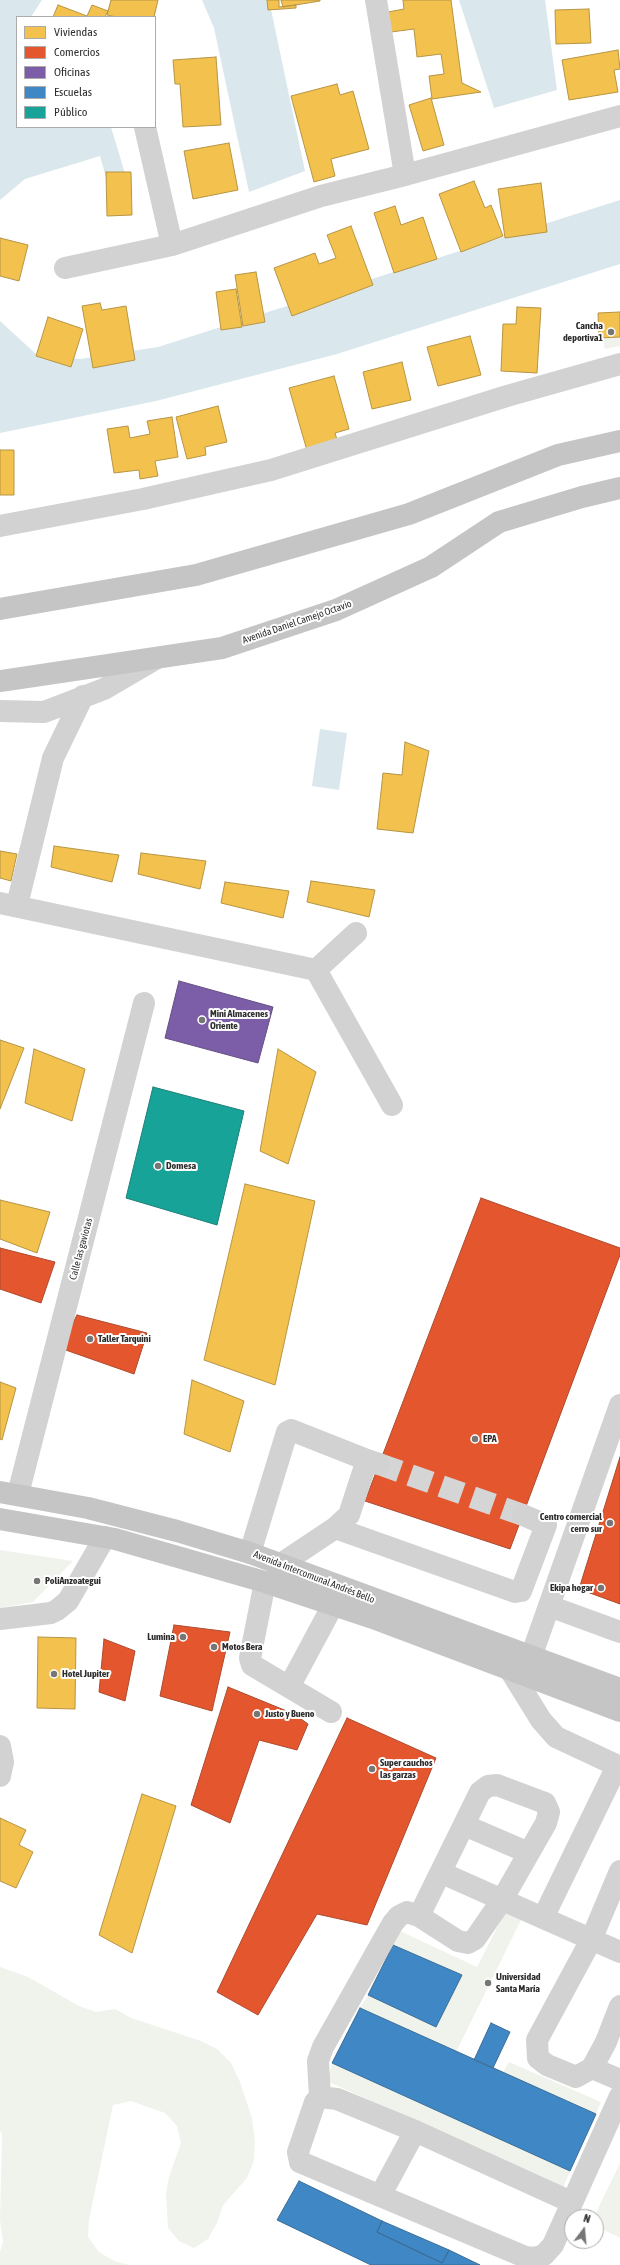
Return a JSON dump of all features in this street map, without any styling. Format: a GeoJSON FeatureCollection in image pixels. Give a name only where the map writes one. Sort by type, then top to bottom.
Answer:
{"type":"FeatureCollection","features":[{"type":"Feature","properties":{"kind":"main road"},"geometry":{"type":"LineString","coordinates":[[0,609],[196,575],[409,514],[558,455],[620,442]]}},
{"type":"Feature","properties":{"kind":"main road","name":"Avenida Daniel Camejo Octavio"},"geometry":{"type":"LineString","coordinates":[[0,681],[222,648],[336,610],[431,567],[499,522],[582,497],[620,488]]}},
{"type":"Feature","properties":{"kind":"main road","name":"Avenida Intercomunal Andrés Bello"},"geometry":{"type":"LineString","coordinates":[[9,1493],[88,1508],[141,1521],[250,1553],[620,1689]]}},
{"type":"Feature","properties":{"kind":"main road","name":"Avenida Intercomunal Andrés Bello"},"geometry":{"type":"LineString","coordinates":[[0,1519],[105,1537],[156,1549],[266,1582],[333,1605],[620,1711]]}},
{"type":"Feature","properties":{"kind":"street"},"geometry":{"type":"LineString","coordinates":[[376,0],[405,175]]}},
{"type":"Feature","properties":{"kind":"street"},"geometry":{"type":"LineString","coordinates":[[65,268],[172,245],[320,196],[405,175],[620,116]]}},
{"type":"Feature","properties":{"kind":"street"},"geometry":{"type":"LineString","coordinates":[[145,128],[172,245]]}},
{"type":"Feature","properties":{"kind":"street"},"geometry":{"type":"LineString","coordinates":[[0,526],[143,499],[271,470],[507,396],[620,364]]}},
{"type":"Feature","properties":{"kind":"street"},"geometry":{"type":"LineString","coordinates":[[0,711],[44,712],[104,688],[157,658]]}},
{"type":"Feature","properties":{"kind":"street"},"geometry":{"type":"LineString","coordinates":[[83,696],[53,758],[8,904],[316,970],[392,1105]]}},
{"type":"Feature","properties":{"kind":"street"},"geometry":{"type":"LineString","coordinates":[[44,712],[53,758]]}},
{"type":"Feature","properties":{"kind":"street"},"geometry":{"type":"LineString","coordinates":[[316,970],[356,933]]}},
{"type":"Feature","properties":{"kind":"street","name":"Calle las gaviotas"},"geometry":{"type":"LineString","coordinates":[[9,1493],[144,1003]]}},
{"type":"Feature","properties":{"kind":"street"},"geometry":{"type":"LineString","coordinates":[[531,1657],[620,1405]]}},
{"type":"Feature","properties":{"kind":"street"},"geometry":{"type":"LineString","coordinates":[[250,1553],[287,1432],[291,1430],[373,1462],[349,1515],[336,1528],[281,1564]]}},
{"type":"Feature","properties":{"kind":"street"},"geometry":{"type":"LineString","coordinates":[[336,1528],[515,1592],[521,1591],[546,1525],[522,1515]]}},
{"type":"Feature","properties":{"kind":"street"},"geometry":{"type":"LineString","coordinates":[[0,1619],[51,1613],[57,1610],[68,1601],[105,1537]]}},
{"type":"Feature","properties":{"kind":"street"},"geometry":{"type":"LineString","coordinates":[[266,1582],[250,1658],[252,1665],[331,1712]]}},
{"type":"Feature","properties":{"kind":"street"},"geometry":{"type":"LineString","coordinates":[[289,1687],[333,1605]]}},
{"type":"Feature","properties":{"kind":"street"},"geometry":{"type":"LineString","coordinates":[[549,1606],[620,1632]]}},
{"type":"Feature","properties":{"kind":"street"},"geometry":{"type":"LineString","coordinates":[[510,1670],[541,1720],[556,1737],[618,1767],[543,1918]]}},
{"type":"Feature","properties":{"kind":"street"},"geometry":{"type":"LineString","coordinates":[[0,1746],[3,1762],[0,1776]]}},
{"type":"Feature","properties":{"kind":"street"},"geometry":{"type":"LineString","coordinates":[[419,1916],[442,1873],[480,1792],[488,1786],[497,1785],[545,1803],[549,1812],[546,1823],[502,1900],[475,1939],[468,1943],[458,1941],[419,1916],[406,1912],[399,1916],[393,1923],[323,2047],[318,2061],[320,2097],[315,2102],[300,2142],[298,2152],[300,2162],[525,2257],[535,2258],[544,2256],[553,2245],[571,2202],[620,2096]]}},
{"type":"Feature","properties":{"kind":"street"},"geometry":{"type":"LineString","coordinates":[[464,1825],[529,1853]]}},
{"type":"Feature","properties":{"kind":"street"},"geometry":{"type":"LineString","coordinates":[[620,1871],[591,1940],[537,2040],[538,2058],[547,2065],[576,2077],[592,2068],[606,2042],[620,2006]]}},
{"type":"Feature","properties":{"kind":"street"},"geometry":{"type":"LineString","coordinates":[[442,1873],[620,1952]]}},
{"type":"Feature","properties":{"kind":"street"},"geometry":{"type":"LineString","coordinates":[[592,2068],[620,2080]]}},
{"type":"Feature","properties":{"kind":"street"},"geometry":{"type":"LineString","coordinates":[[320,2097],[337,2099],[415,2131],[571,2202]]}},
{"type":"Feature","properties":{"kind":"street"},"geometry":{"type":"LineString","coordinates":[[380,2196],[415,2131]]}},
{"type":"Feature","properties":{"kind":"shaded area"},"geometry":{"type":"Polygon","coordinates":[[[0,0],[42,0],[32,16],[16,16],[16,128],[111,128],[130,190],[111,195],[100,156],[25,179],[0,200],[0,0]]]}},
{"type":"Feature","properties":{"kind":"shaded area"},"geometry":{"type":"Polygon","coordinates":[[[202,0],[269,0],[305,171],[249,192],[214,28],[202,0]]]}},
{"type":"Feature","properties":{"kind":"shaded area"},"geometry":{"type":"Polygon","coordinates":[[[459,0],[545,0],[557,90],[494,108],[459,0]]]}},
{"type":"Feature","properties":{"kind":"shaded area"},"geometry":{"type":"Polygon","coordinates":[[[620,200],[620,264],[337,354],[156,401],[0,433],[0,321],[36,354],[80,359],[158,347],[620,200]]]}},
{"type":"Feature","properties":{"kind":"shaded area","name":"Cancha deportiva1"},"geometry":{"type":"Polygon","coordinates":[[[620,313],[620,346],[605,349],[598,317],[620,313]]]}},
{"type":"Feature","properties":{"kind":"shaded area"},"geometry":{"type":"Polygon","coordinates":[[[320,729],[347,733],[339,790],[312,786],[320,729]]]}},
{"type":"Feature","properties":{"kind":"shaded area"},"geometry":{"type":"Polygon","coordinates":[[[0,1550],[73,1561],[33,1602],[0,1608],[0,1550]]]}},
{"type":"Feature","properties":{"kind":"shaded area"},"geometry":{"type":"Polygon","coordinates":[[[505,1912],[521,1920],[456,2052],[360,2008],[368,1995],[436,2026],[462,1975],[393,1945],[400,1931],[477,1967],[505,1912]]]}},
{"type":"Feature","properties":{"kind":"shaded area"},"geometry":{"type":"Polygon","coordinates":[[[0,1967],[28,1977],[79,2006],[96,2012],[115,2009],[131,2018],[201,2041],[217,2049],[231,2063],[240,2082],[252,2118],[255,2141],[254,2160],[247,2178],[223,2205],[217,2223],[208,2239],[194,2248],[179,2241],[168,2228],[166,2194],[169,2177],[181,2143],[177,2126],[165,2113],[131,2101],[113,2105],[89,2220],[88,2237],[99,2252],[114,2261],[129,2265],[0,2265],[0,2252],[3,2242],[0,2220],[2,2135],[0,2130],[0,1967]]]}},
{"type":"Feature","properties":{"kind":"shaded area"},"geometry":{"type":"Polygon","coordinates":[[[509,2062],[601,2102],[596,2114],[503,2072],[509,2062]]]}},
{"type":"Feature","properties":{"kind":"shaded area"},"geometry":{"type":"Polygon","coordinates":[[[332,2063],[570,2171],[563,2188],[327,2081],[332,2063]]]}},
{"type":"Feature","properties":{"kind":"shaded area"},"geometry":{"type":"Polygon","coordinates":[[[620,2163],[620,2238],[604,2230],[604,2209],[598,2209],[620,2163]]]}},
{"type":"Feature","properties":{"kind":"building: Viviendas"},"geometry":{"type":"Polygon","coordinates":[[[111,0],[158,0],[154,16],[107,15],[111,0]]]}},
{"type":"Feature","properties":{"kind":"building: Viviendas"},"geometry":{"type":"Polygon","coordinates":[[[267,0],[279,0],[279,7],[296,5],[296,8],[268,10],[267,0]]]}},
{"type":"Feature","properties":{"kind":"building: Viviendas"},"geometry":{"type":"Polygon","coordinates":[[[281,0],[320,0],[320,1],[283,7],[281,0]]]}},
{"type":"Feature","properties":{"kind":"building: Viviendas"},"geometry":{"type":"Polygon","coordinates":[[[403,0],[451,0],[462,83],[481,92],[432,99],[429,76],[444,74],[441,54],[417,57],[414,29],[391,32],[388,12],[404,9],[403,0]]]}},
{"type":"Feature","properties":{"kind":"building: Viviendas"},"geometry":{"type":"Polygon","coordinates":[[[58,5],[87,16],[53,16],[58,5]]]}},
{"type":"Feature","properties":{"kind":"building: Viviendas"},"geometry":{"type":"Polygon","coordinates":[[[92,5],[108,11],[106,16],[87,16],[92,5]]]}},
{"type":"Feature","properties":{"kind":"building: Viviendas"},"geometry":{"type":"Polygon","coordinates":[[[589,9],[591,43],[556,44],[555,10],[589,9]]]}},
{"type":"Feature","properties":{"kind":"building: Viviendas"},"geometry":{"type":"Polygon","coordinates":[[[618,50],[620,69],[614,70],[618,92],[569,100],[562,60],[618,50]]]}},
{"type":"Feature","properties":{"kind":"building: Viviendas"},"geometry":{"type":"Polygon","coordinates":[[[216,57],[221,125],[183,127],[180,84],[175,84],[173,60],[216,57]]]}},
{"type":"Feature","properties":{"kind":"building: Viviendas"},"geometry":{"type":"Polygon","coordinates":[[[337,84],[340,95],[353,91],[369,149],[331,159],[335,176],[314,182],[291,96],[337,84]]]}},
{"type":"Feature","properties":{"kind":"building: Viviendas"},"geometry":{"type":"Polygon","coordinates":[[[431,98],[444,145],[423,151],[409,105],[431,98]]]}},
{"type":"Feature","properties":{"kind":"building: Viviendas"},"geometry":{"type":"Polygon","coordinates":[[[229,143],[238,190],[193,199],[184,151],[229,143]]]}},
{"type":"Feature","properties":{"kind":"building: Viviendas"},"geometry":{"type":"Polygon","coordinates":[[[106,172],[131,172],[132,215],[107,216],[106,172]]]}},
{"type":"Feature","properties":{"kind":"building: Viviendas"},"geometry":{"type":"Polygon","coordinates":[[[474,181],[485,208],[491,205],[503,236],[461,252],[439,194],[474,181]]]}},
{"type":"Feature","properties":{"kind":"building: Viviendas"},"geometry":{"type":"Polygon","coordinates":[[[541,183],[547,232],[505,238],[498,189],[541,183]]]}},
{"type":"Feature","properties":{"kind":"building: Viviendas"},"geometry":{"type":"Polygon","coordinates":[[[395,206],[401,225],[423,217],[437,259],[394,273],[374,213],[395,206]]]}},
{"type":"Feature","properties":{"kind":"building: Viviendas"},"geometry":{"type":"Polygon","coordinates":[[[351,226],[373,285],[292,316],[274,268],[315,253],[319,264],[336,258],[327,235],[351,226]]]}},
{"type":"Feature","properties":{"kind":"building: Viviendas"},"geometry":{"type":"Polygon","coordinates":[[[0,238],[28,245],[19,281],[0,276],[0,238]]]}},
{"type":"Feature","properties":{"kind":"building: Viviendas"},"geometry":{"type":"Polygon","coordinates":[[[256,272],[265,322],[243,326],[235,275],[256,272]]]}},
{"type":"Feature","properties":{"kind":"building: Viviendas"},"geometry":{"type":"Polygon","coordinates":[[[236,289],[242,327],[221,330],[216,292],[236,289]]]}},
{"type":"Feature","properties":{"kind":"building: Viviendas"},"geometry":{"type":"Polygon","coordinates":[[[100,303],[102,310],[126,306],[135,360],[93,368],[82,306],[100,303]]]}},
{"type":"Feature","properties":{"kind":"building: Viviendas"},"geometry":{"type":"Polygon","coordinates":[[[517,307],[541,308],[537,373],[501,371],[503,324],[516,324],[517,307]]]}},
{"type":"Feature","properties":{"kind":"building: Viviendas","name":"Cancha deportiva1"},"geometry":{"type":"Polygon","coordinates":[[[620,312],[620,337],[599,338],[598,313],[620,312]]]}},
{"type":"Feature","properties":{"kind":"building: Viviendas"},"geometry":{"type":"Polygon","coordinates":[[[48,317],[83,329],[71,367],[36,356],[48,317]]]}},
{"type":"Feature","properties":{"kind":"building: Viviendas"},"geometry":{"type":"Polygon","coordinates":[[[470,336],[481,375],[438,386],[427,347],[470,336]]]}},
{"type":"Feature","properties":{"kind":"building: Viviendas"},"geometry":{"type":"Polygon","coordinates":[[[402,362],[411,400],[372,409],[363,372],[402,362]]]}},
{"type":"Feature","properties":{"kind":"building: Viviendas"},"geometry":{"type":"Polygon","coordinates":[[[334,376],[349,429],[335,433],[339,446],[308,454],[289,388],[334,376]]]}},
{"type":"Feature","properties":{"kind":"building: Viviendas"},"geometry":{"type":"Polygon","coordinates":[[[218,406],[227,442],[205,447],[206,455],[187,459],[176,417],[218,406]]]}},
{"type":"Feature","properties":{"kind":"building: Viviendas"},"geometry":{"type":"Polygon","coordinates":[[[172,417],[178,457],[155,461],[158,476],[140,479],[139,470],[114,473],[107,429],[128,426],[130,438],[150,434],[147,421],[172,417]]]}},
{"type":"Feature","properties":{"kind":"building: Viviendas"},"geometry":{"type":"Polygon","coordinates":[[[0,450],[14,450],[14,495],[0,495],[0,450]]]}},
{"type":"Feature","properties":{"kind":"building: Viviendas"},"geometry":{"type":"Polygon","coordinates":[[[405,742],[429,751],[413,833],[377,829],[383,773],[402,775],[405,742]]]}},
{"type":"Feature","properties":{"kind":"building: Viviendas"},"geometry":{"type":"Polygon","coordinates":[[[54,846],[119,855],[112,882],[51,867],[54,846]]]}},
{"type":"Feature","properties":{"kind":"building: Viviendas"},"geometry":{"type":"Polygon","coordinates":[[[0,851],[17,854],[11,881],[0,878],[0,851]]]}},
{"type":"Feature","properties":{"kind":"building: Viviendas"},"geometry":{"type":"Polygon","coordinates":[[[141,853],[206,861],[200,889],[138,874],[141,853]]]}},
{"type":"Feature","properties":{"kind":"building: Viviendas"},"geometry":{"type":"Polygon","coordinates":[[[311,881],[375,890],[369,917],[307,902],[311,881]]]}},
{"type":"Feature","properties":{"kind":"building: Viviendas"},"geometry":{"type":"Polygon","coordinates":[[[225,882],[289,891],[283,918],[221,903],[225,882]]]}},
{"type":"Feature","properties":{"kind":"building: Viviendas"},"geometry":{"type":"Polygon","coordinates":[[[0,1040],[24,1048],[0,1109],[0,1040]]]}},
{"type":"Feature","properties":{"kind":"building: Viviendas"},"geometry":{"type":"Polygon","coordinates":[[[34,1049],[85,1069],[72,1121],[25,1103],[34,1049]]]}},
{"type":"Feature","properties":{"kind":"building: Viviendas"},"geometry":{"type":"Polygon","coordinates":[[[278,1049],[316,1072],[288,1164],[260,1151],[278,1049]]]}},
{"type":"Feature","properties":{"kind":"building: Viviendas"},"geometry":{"type":"Polygon","coordinates":[[[245,1184],[315,1201],[275,1385],[204,1360],[245,1184]]]}},
{"type":"Feature","properties":{"kind":"building: Viviendas"},"geometry":{"type":"Polygon","coordinates":[[[0,1200],[50,1212],[37,1253],[0,1239],[0,1200]]]}},
{"type":"Feature","properties":{"kind":"building: Viviendas"},"geometry":{"type":"Polygon","coordinates":[[[192,1380],[244,1401],[230,1452],[184,1434],[192,1380]]]}},
{"type":"Feature","properties":{"kind":"building: Viviendas"},"geometry":{"type":"Polygon","coordinates":[[[0,1382],[16,1388],[2,1440],[0,1439],[0,1382]]]}},
{"type":"Feature","properties":{"kind":"building: Viviendas"},"geometry":{"type":"Polygon","coordinates":[[[38,1637],[76,1638],[75,1709],[37,1708],[38,1637]]]}},
{"type":"Feature","properties":{"kind":"building: Viviendas"},"geometry":{"type":"Polygon","coordinates":[[[142,1794],[176,1806],[132,1953],[99,1935],[142,1794]]]}},
{"type":"Feature","properties":{"kind":"building: Viviendas"},"geometry":{"type":"Polygon","coordinates":[[[0,1818],[26,1830],[19,1845],[33,1852],[16,1888],[0,1881],[0,1818]]]}},
{"type":"Feature","properties":{"kind":"building: Comercios"},"geometry":{"type":"Polygon","coordinates":[[[481,1198],[620,1248],[620,1255],[510,1549],[365,1501],[481,1198]]]}},
{"type":"Feature","properties":{"kind":"building: Comercios"},"geometry":{"type":"Polygon","coordinates":[[[0,1248],[55,1262],[41,1303],[0,1289],[0,1248]]]}},
{"type":"Feature","properties":{"kind":"building: Comercios"},"geometry":{"type":"Polygon","coordinates":[[[77,1315],[147,1333],[134,1374],[60,1348],[77,1315]]]}},
{"type":"Feature","properties":{"kind":"building: Comercios","name":"Centro comercial cerro sur"},"geometry":{"type":"Polygon","coordinates":[[[620,1457],[620,1604],[579,1589],[620,1457]]]}},
{"type":"Feature","properties":{"kind":"building: Comercios"},"geometry":{"type":"Polygon","coordinates":[[[174,1625],[230,1632],[212,1711],[160,1696],[174,1625]]]}},
{"type":"Feature","properties":{"kind":"building: Comercios"},"geometry":{"type":"Polygon","coordinates":[[[104,1639],[135,1651],[125,1701],[99,1692],[104,1639]]]}},
{"type":"Feature","properties":{"kind":"building: Comercios"},"geometry":{"type":"Polygon","coordinates":[[[228,1687],[294,1714],[308,1724],[297,1750],[259,1740],[230,1823],[191,1805],[228,1687]]]}},
{"type":"Feature","properties":{"kind":"building: Comercios"},"geometry":{"type":"Polygon","coordinates":[[[347,1718],[436,1758],[367,1925],[317,1914],[258,2015],[217,1992],[347,1718]]]}},
{"type":"Feature","properties":{"kind":"building: Oficinas"},"geometry":{"type":"Polygon","coordinates":[[[179,981],[273,1007],[258,1063],[165,1038],[179,981]]]}},
{"type":"Feature","properties":{"kind":"building: Escuelas"},"geometry":{"type":"Polygon","coordinates":[[[393,1945],[462,1975],[436,2027],[368,1995],[393,1945]]]}},
{"type":"Feature","properties":{"kind":"building: Escuelas"},"geometry":{"type":"Polygon","coordinates":[[[360,2008],[596,2114],[570,2171],[332,2063],[360,2008]]]}},
{"type":"Feature","properties":{"kind":"building: Escuelas"},"geometry":{"type":"Polygon","coordinates":[[[491,2023],[510,2032],[493,2068],[474,2060],[491,2023]]]}},
{"type":"Feature","properties":{"kind":"building: Escuelas"},"geometry":{"type":"Polygon","coordinates":[[[299,2181],[382,2221],[377,2232],[442,2263],[449,2250],[480,2265],[371,2265],[277,2220],[299,2181]]]}},
{"type":"Feature","properties":{"kind":"building: Escuelas"},"geometry":{"type":"Polygon","coordinates":[[[382,2221],[449,2250],[442,2263],[377,2232],[382,2221]]]}},
{"type":"Feature","properties":{"kind":"building: Público"},"geometry":{"type":"Polygon","coordinates":[[[153,1087],[244,1111],[217,1225],[126,1198],[153,1087]]]}},
{"type":"Feature","properties":{"kind":"tunnel"},"geometry":{"type":"LineString","coordinates":[[379,1464],[523,1515]]}},
{"type":"Feature","properties":{"kind":"place","name":"Cancha deportiva1"},"geometry":{"type":"Point","coordinates":[611,332]}},
{"type":"Feature","properties":{"kind":"place","name":"Mini Almacenes Oriente"},"geometry":{"type":"Point","coordinates":[202,1020]}},
{"type":"Feature","properties":{"kind":"place","name":"Domesa"},"geometry":{"type":"Point","coordinates":[158,1166]}},
{"type":"Feature","properties":{"kind":"place","name":"Taller Tarquini"},"geometry":{"type":"Point","coordinates":[90,1339]}},
{"type":"Feature","properties":{"kind":"place","name":"EPA"},"geometry":{"type":"Point","coordinates":[475,1439]}},
{"type":"Feature","properties":{"kind":"place","name":"Centro comercial cerro sur"},"geometry":{"type":"Point","coordinates":[610,1523]}},
{"type":"Feature","properties":{"kind":"place","name":"PoliAnzoategui"},"geometry":{"type":"Point","coordinates":[37,1581]}},
{"type":"Feature","properties":{"kind":"place","name":"Ekipa hogar"},"geometry":{"type":"Point","coordinates":[601,1588]}},
{"type":"Feature","properties":{"kind":"place","name":"Lumina"},"geometry":{"type":"Point","coordinates":[183,1637]}},
{"type":"Feature","properties":{"kind":"place","name":"Motos Bera"},"geometry":{"type":"Point","coordinates":[214,1647]}},
{"type":"Feature","properties":{"kind":"place","name":"Hotel Jupiter"},"geometry":{"type":"Point","coordinates":[54,1674]}},
{"type":"Feature","properties":{"kind":"place","name":"Justo y Bueno"},"geometry":{"type":"Point","coordinates":[257,1714]}},
{"type":"Feature","properties":{"kind":"place","name":"Super cauchos las garzas"},"geometry":{"type":"Point","coordinates":[372,1769]}},
{"type":"Feature","properties":{"kind":"place","name":"Universidad Santa María"},"geometry":{"type":"Point","coordinates":[488,1983]}}]}
